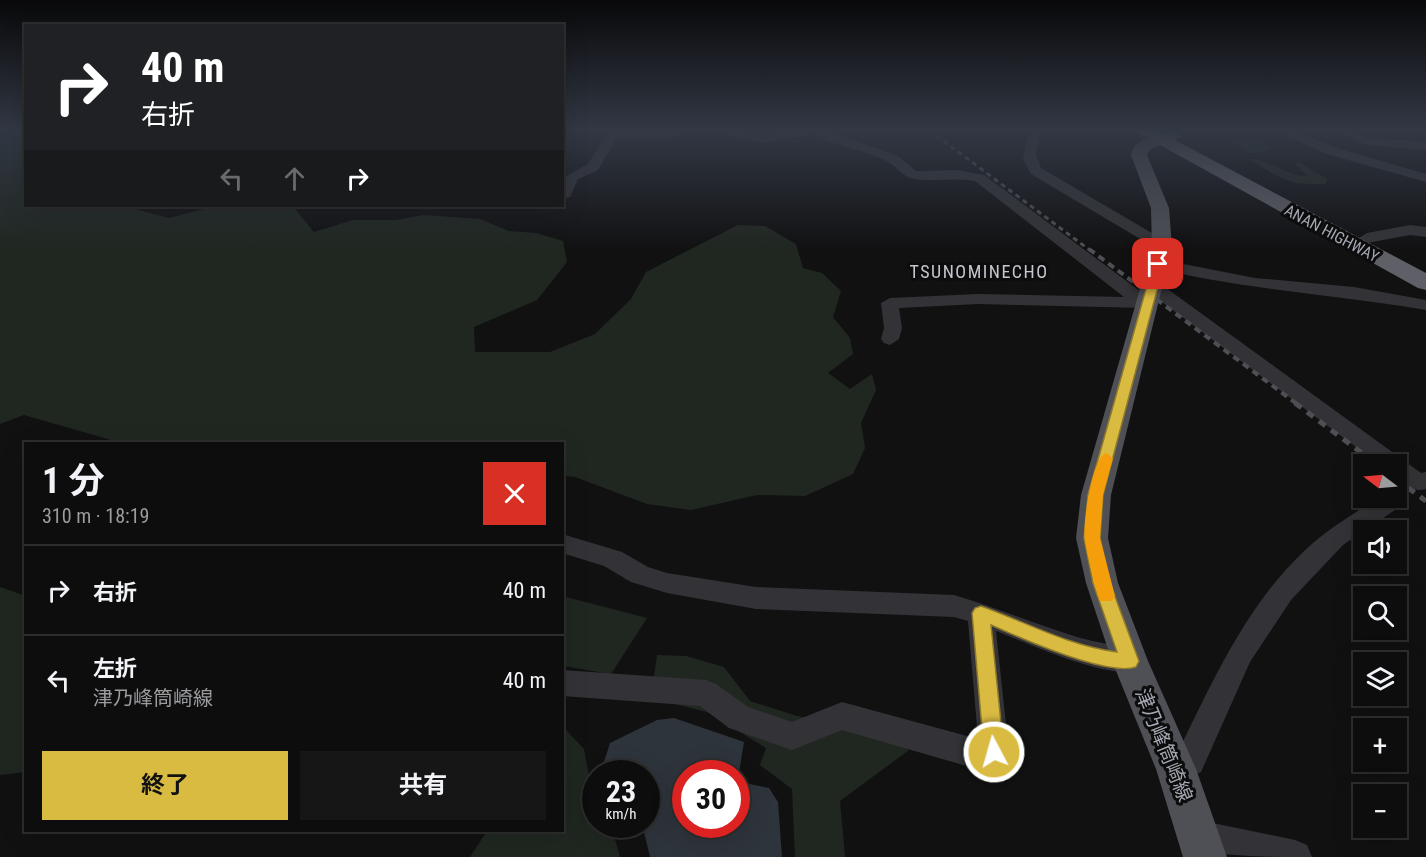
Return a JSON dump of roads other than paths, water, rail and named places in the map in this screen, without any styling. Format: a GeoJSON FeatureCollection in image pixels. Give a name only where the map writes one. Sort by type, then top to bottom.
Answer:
{"type":"FeatureCollection","features":[{"type":"Feature","properties":{"kind":"highway","name":"ANAN HIGHWAY"},"geometry":{"type":"LineString","coordinates":[[1223,170],[1426,283]]}},
{"type":"Feature","properties":{"kind":"highway","name":"ANAN HIGHWAY"},"geometry":{"type":"LineString","coordinates":[[1231,170],[1426,267]]}},
{"type":"Feature","properties":{"kind":"main road","name":"津乃峰筒崎線"},"geometry":{"type":"LineString","coordinates":[[1145,170],[1162,211],[1165,230],[1161,255],[1096,495],[1092,538],[1102,583],[1130,661],[1176,769],[1201,847]]}},
{"type":"Feature","properties":{"kind":"street"},"geometry":{"type":"LineString","coordinates":[[565,194],[572,177],[587,170]]}},
{"type":"Feature","properties":{"kind":"street"},"geometry":{"type":"LineString","coordinates":[[906,170],[912,174],[964,174],[979,178],[1379,454]]}},
{"type":"Feature","properties":{"kind":"street"},"geometry":{"type":"LineString","coordinates":[[1035,170],[1161,255],[1235,280],[1354,292],[1426,305]]}},
{"type":"Feature","properties":{"kind":"street"},"geometry":{"type":"LineString","coordinates":[[1398,170],[1426,178]]}},
{"type":"Feature","properties":{"kind":"street"},"geometry":{"type":"LineString","coordinates":[[1367,238],[1410,230],[1426,232]]}},
{"type":"Feature","properties":{"kind":"street"},"geometry":{"type":"LineString","coordinates":[[890,339],[893,328],[890,303],[1149,294]]}},
{"type":"Feature","properties":{"kind":"street"},"geometry":{"type":"LineString","coordinates":[[1407,474],[1419,483],[1426,480]]}},
{"type":"Feature","properties":{"kind":"street"},"geometry":{"type":"LineString","coordinates":[[1176,769],[1190,761],[1240,654],[1282,592],[1334,538],[1381,508]]}},
{"type":"Feature","properties":{"kind":"street"},"geometry":{"type":"LineString","coordinates":[[564,544],[613,559],[640,575],[667,583],[756,598],[954,606],[981,613],[1032,636],[1097,657],[1130,661]]}},
{"type":"Feature","properties":{"kind":"street"},"geometry":{"type":"LineString","coordinates":[[564,683],[706,693],[739,718],[792,736],[842,716],[984,756],[994,752],[981,613]]}},
{"type":"Feature","properties":{"kind":"street"},"geometry":{"type":"LineString","coordinates":[[1201,847],[1295,857]]}},
{"type":"Feature","properties":{"kind":"railway"},"geometry":{"type":"LineString","coordinates":[[983,170],[1091,251]]}},
{"type":"Feature","properties":{"kind":"railway"},"geometry":{"type":"LineString","coordinates":[[1089,249],[1297,404]]}},
{"type":"Feature","properties":{"kind":"railway"},"geometry":{"type":"LineString","coordinates":[[1295,403],[1363,454]]}},
{"type":"Feature","properties":{"kind":"railway"},"geometry":{"type":"LineString","coordinates":[[1407,487],[1426,501]]}},
{"type":"Feature","properties":{"kind":"district","name":"TSUNOMINECHO"},"geometry":{"type":"Point","coordinates":[979,272]}}]}
